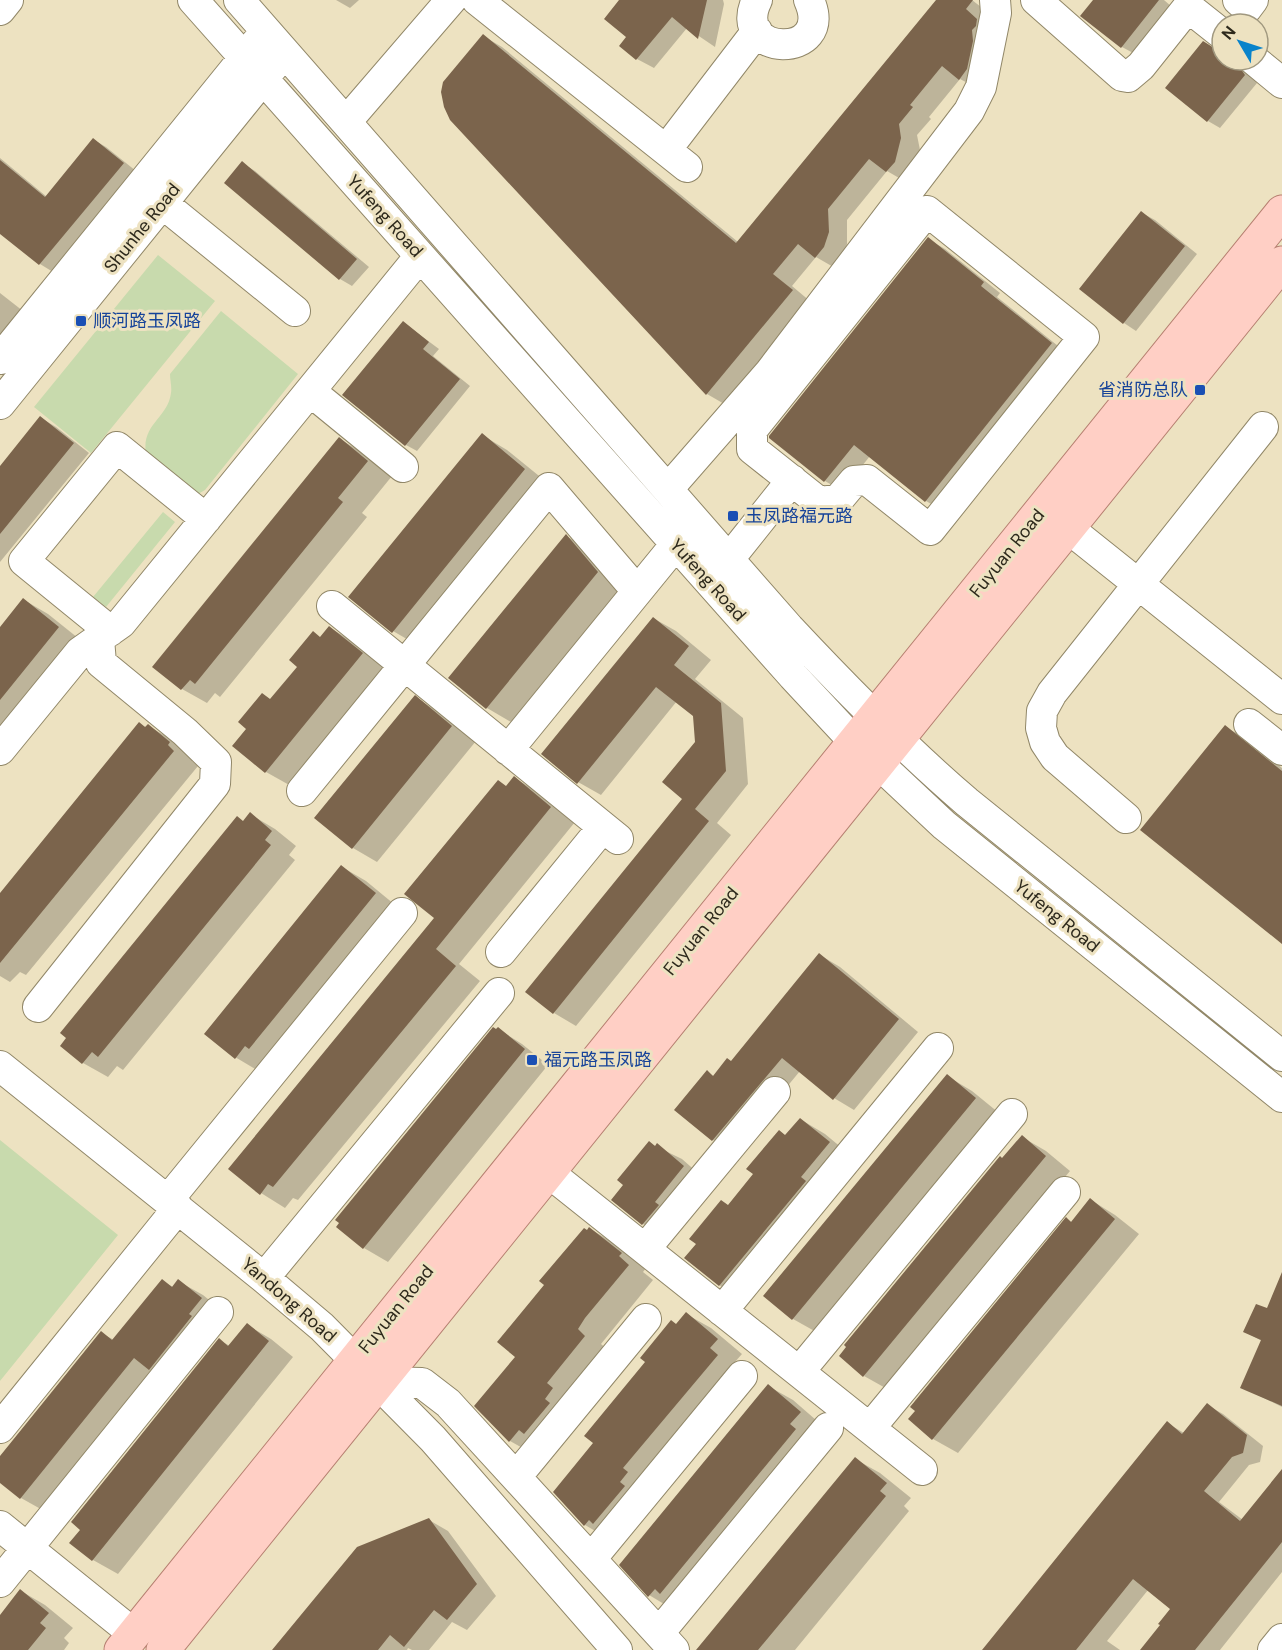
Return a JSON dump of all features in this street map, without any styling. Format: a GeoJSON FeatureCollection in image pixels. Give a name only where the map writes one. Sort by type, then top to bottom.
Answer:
{"type":"FeatureCollection","features":[{"type":"Feature","properties":{"kind":"main road","name":"Fuyuan Road"},"geometry":{"type":"LineString","coordinates":[[127,1642],[1282,212]]}},
{"type":"Feature","properties":{"kind":"main road","name":"Fuyuan Road"},"geometry":{"type":"LineString","coordinates":[[163,1650],[1282,263]]}},
{"type":"Feature","properties":{"kind":"street"},"geometry":{"type":"LineString","coordinates":[[0,10],[8,0]]}},
{"type":"Feature","properties":{"kind":"street","name":"Yufeng Road"},"geometry":{"type":"LineString","coordinates":[[193,0],[793,676],[854,741],[944,825],[1282,1097]]}},
{"type":"Feature","properties":{"kind":"street","name":"Yufeng Road"},"geometry":{"type":"LineString","coordinates":[[239,0],[814,655],[898,739],[967,802],[1282,1056]]}},
{"type":"Feature","properties":{"kind":"street"},"geometry":{"type":"LineString","coordinates":[[346,122],[451,0]]}},
{"type":"Feature","properties":{"kind":"street"},"geometry":{"type":"LineString","coordinates":[[757,0],[753,17],[757,31],[769,42],[780,46],[791,45],[802,40],[809,31],[813,20],[813,9],[809,0]]}},
{"type":"Feature","properties":{"kind":"street"},"geometry":{"type":"LineString","coordinates":[[668,489],[770,372],[969,111],[981,87],[996,14],[995,0]]}},
{"type":"Feature","properties":{"kind":"street"},"geometry":{"type":"LineString","coordinates":[[1036,0],[1122,76],[1128,77],[1141,66],[1188,7],[1210,24]]}},
{"type":"Feature","properties":{"kind":"street"},"geometry":{"type":"LineString","coordinates":[[1238,0],[1247,8],[1253,0]]}},
{"type":"Feature","properties":{"kind":"street"},"geometry":{"type":"LineString","coordinates":[[486,2],[676,159],[757,31]]}},
{"type":"Feature","properties":{"kind":"street","name":"Shunhe Road"},"geometry":{"type":"LineString","coordinates":[[0,359],[275,42]]}},
{"type":"Feature","properties":{"kind":"street","name":"Shunhe Road"},"geometry":{"type":"LineString","coordinates":[[0,404],[162,203],[254,68]]}},
{"type":"Feature","properties":{"kind":"street"},"geometry":{"type":"LineString","coordinates":[[1269,72],[1282,83]]}},
{"type":"Feature","properties":{"kind":"street"},"geometry":{"type":"LineString","coordinates":[[162,203],[295,311]]}},
{"type":"Feature","properties":{"kind":"street"},"geometry":{"type":"LineString","coordinates":[[927,211],[1084,337],[930,530],[867,480],[854,481],[838,500],[819,502],[792,480],[752,449],[752,430],[927,211]]}},
{"type":"Feature","properties":{"kind":"street"},"geometry":{"type":"LineString","coordinates":[[0,750],[80,652],[121,623],[420,256]]}},
{"type":"Feature","properties":{"kind":"street"},"geometry":{"type":"LineString","coordinates":[[310,391],[403,467]]}},
{"type":"Feature","properties":{"kind":"street"},"geometry":{"type":"LineString","coordinates":[[1125,818],[1055,757],[1045,742],[1041,728],[1042,711],[1052,693],[1263,427]]}},
{"type":"Feature","properties":{"kind":"street"},"geometry":{"type":"LineString","coordinates":[[104,635],[12,567],[117,447],[206,519]]}},
{"type":"Feature","properties":{"kind":"street"},"geometry":{"type":"LineString","coordinates":[[729,559],[792,480]]}},
{"type":"Feature","properties":{"kind":"street"},"geometry":{"type":"LineString","coordinates":[[302,791],[549,488],[638,591]]}},
{"type":"Feature","properties":{"kind":"street"},"geometry":{"type":"LineString","coordinates":[[1068,528],[1282,699]]}},
{"type":"Feature","properties":{"kind":"street"},"geometry":{"type":"LineString","coordinates":[[508,750],[676,544]]}},
{"type":"Feature","properties":{"kind":"street"},"geometry":{"type":"LineString","coordinates":[[332,606],[610,833],[501,952]]}},
{"type":"Feature","properties":{"kind":"street"},"geometry":{"type":"LineString","coordinates":[[38,1007],[215,784],[216,762],[185,732],[101,663],[104,635]]}},
{"type":"Feature","properties":{"kind":"street"},"geometry":{"type":"LineString","coordinates":[[1249,724],[1282,750]]}},
{"type":"Feature","properties":{"kind":"street"},"geometry":{"type":"LineString","coordinates":[[0,1428],[402,913]]}},
{"type":"Feature","properties":{"kind":"street"},"geometry":{"type":"LineString","coordinates":[[264,1278],[499,993]]}},
{"type":"Feature","properties":{"kind":"street"},"geometry":{"type":"LineString","coordinates":[[722,1311],[938,1048]]}},
{"type":"Feature","properties":{"kind":"street","name":"Yandong Road"},"geometry":{"type":"LineString","coordinates":[[0,1066],[264,1278],[356,1359],[433,1439],[617,1650]]}},
{"type":"Feature","properties":{"kind":"street"},"geometry":{"type":"LineString","coordinates":[[645,1249],[775,1092]]}},
{"type":"Feature","properties":{"kind":"street"},"geometry":{"type":"LineString","coordinates":[[799,1372],[1012,1114]]}},
{"type":"Feature","properties":{"kind":"street"},"geometry":{"type":"LineString","coordinates":[[548,1172],[922,1470]]}},
{"type":"Feature","properties":{"kind":"street"},"geometry":{"type":"LineString","coordinates":[[870,1428],[1065,1192]]}},
{"type":"Feature","properties":{"kind":"street"},"geometry":{"type":"LineString","coordinates":[[0,1582],[218,1312]]}},
{"type":"Feature","properties":{"kind":"street"},"geometry":{"type":"LineString","coordinates":[[516,1477],[646,1319]]}},
{"type":"Feature","properties":{"kind":"street"},"geometry":{"type":"LineString","coordinates":[[591,1558],[742,1376]]}},
{"type":"Feature","properties":{"kind":"street"},"geometry":{"type":"LineString","coordinates":[[379,1382],[422,1383],[448,1402],[667,1642],[828,1428]]}},
{"type":"Feature","properties":{"kind":"street"},"geometry":{"type":"LineString","coordinates":[[0,1526],[27,1548],[127,1642]]}},
{"type":"Feature","properties":{"kind":"street"},"geometry":{"type":"LineString","coordinates":[[1273,1650],[1282,1639]]}},
{"type":"Feature","properties":{"kind":"green space"},"geometry":{"type":"Polygon","coordinates":[[[158,255],[215,301],[91,453],[34,407],[158,255]]]}},
{"type":"Feature","properties":{"kind":"green space"},"geometry":{"type":"Polygon","coordinates":[[[221,311],[298,374],[205,490],[198,494],[146,454],[147,435],[169,402],[170,374],[221,311]]]}},
{"type":"Feature","properties":{"kind":"green space"},"geometry":{"type":"Polygon","coordinates":[[[163,512],[175,522],[106,607],[93,597],[163,512]]]}},
{"type":"Feature","properties":{"kind":"green space"},"geometry":{"type":"Polygon","coordinates":[[[0,1140],[118,1235],[0,1381],[0,1140]]]}},
{"type":"Feature","properties":{"kind":"building"},"geometry":{"type":"Polygon","coordinates":[[[619,0],[707,0],[698,39],[672,17],[636,60],[619,46],[626,37],[604,19],[619,0]]]}},
{"type":"Feature","properties":{"kind":"building"},"geometry":{"type":"Polygon","coordinates":[[[936,0],[973,0],[966,9],[977,19],[976,26],[972,30],[973,41],[967,69],[959,80],[942,66],[910,105],[913,107],[899,124],[901,138],[895,162],[886,172],[869,159],[828,209],[829,232],[824,247],[815,258],[798,244],[773,274],[793,290],[706,395],[450,120],[444,107],[441,92],[443,82],[483,34],[736,243],[936,0]]]}},
{"type":"Feature","properties":{"kind":"building"},"geometry":{"type":"Polygon","coordinates":[[[1093,0],[1159,0],[1121,48],[1080,16],[1093,0]]]}},
{"type":"Feature","properties":{"kind":"building"},"geometry":{"type":"Polygon","coordinates":[[[1203,41],[1210,45],[1210,72],[1243,72],[1245,75],[1207,122],[1165,88],[1203,41]]]}},
{"type":"Feature","properties":{"kind":"building"},"geometry":{"type":"Polygon","coordinates":[[[93,138],[124,163],[39,265],[0,234],[0,160],[45,197],[93,138]]]}},
{"type":"Feature","properties":{"kind":"building"},"geometry":{"type":"Polygon","coordinates":[[[242,161],[357,259],[339,280],[224,183],[242,161]]]}},
{"type":"Feature","properties":{"kind":"building"},"geometry":{"type":"Polygon","coordinates":[[[1141,211],[1185,246],[1123,324],[1079,289],[1141,211]]]}},
{"type":"Feature","properties":{"kind":"building"},"geometry":{"type":"Polygon","coordinates":[[[928,237],[984,282],[981,286],[1052,343],[925,502],[854,445],[824,482],[769,436],[928,237]]]}},
{"type":"Feature","properties":{"kind":"building"},"geometry":{"type":"Polygon","coordinates":[[[403,321],[429,342],[423,349],[460,379],[405,446],[342,395],[403,321]]]}},
{"type":"Feature","properties":{"kind":"building"},"geometry":{"type":"Polygon","coordinates":[[[40,416],[74,443],[0,534],[0,466],[40,416]]]}},
{"type":"Feature","properties":{"kind":"building"},"geometry":{"type":"Polygon","coordinates":[[[482,433],[525,469],[392,633],[348,597],[482,433]]]}},
{"type":"Feature","properties":{"kind":"building"},"geometry":{"type":"Polygon","coordinates":[[[339,437],[368,461],[338,498],[343,502],[195,684],[190,680],[181,690],[152,667],[339,437]]]}},
{"type":"Feature","properties":{"kind":"building"},"geometry":{"type":"Polygon","coordinates":[[[566,534],[598,572],[486,709],[448,678],[566,534]]]}},
{"type":"Feature","properties":{"kind":"building"},"geometry":{"type":"Polygon","coordinates":[[[23,598],[59,627],[0,700],[0,627],[23,598]]]}},
{"type":"Feature","properties":{"kind":"building"},"geometry":{"type":"Polygon","coordinates":[[[653,617],[689,646],[674,665],[721,703],[726,771],[695,809],[709,821],[553,1014],[525,992],[682,799],[662,782],[695,742],[693,716],[656,687],[577,784],[541,754],[653,617]]]}},
{"type":"Feature","properties":{"kind":"building"},"geometry":{"type":"Polygon","coordinates":[[[329,626],[363,653],[265,773],[232,746],[246,729],[238,722],[262,693],[270,699],[297,667],[289,660],[313,631],[320,637],[329,626]]]}},
{"type":"Feature","properties":{"kind":"building"},"geometry":{"type":"Polygon","coordinates":[[[415,695],[452,726],[352,849],[314,818],[415,695]]]}},
{"type":"Feature","properties":{"kind":"building"},"geometry":{"type":"Polygon","coordinates":[[[139,722],[145,727],[148,724],[170,742],[168,745],[174,751],[0,963],[0,893],[139,722]]]}},
{"type":"Feature","properties":{"kind":"building"},"geometry":{"type":"Polygon","coordinates":[[[1225,725],[1282,771],[1282,944],[1140,830],[1225,725]]]}},
{"type":"Feature","properties":{"kind":"building"},"geometry":{"type":"Polygon","coordinates":[[[514,776],[551,807],[436,949],[456,966],[273,1187],[268,1184],[260,1195],[228,1169],[434,918],[404,894],[498,780],[506,786],[514,776]]]}},
{"type":"Feature","properties":{"kind":"building"},"geometry":{"type":"Polygon","coordinates":[[[250,812],[272,831],[265,840],[271,845],[98,1057],[92,1052],[82,1064],[60,1046],[66,1038],[60,1033],[237,816],[243,821],[250,812]]]}},
{"type":"Feature","properties":{"kind":"building"},"geometry":{"type":"Polygon","coordinates":[[[341,865],[376,893],[249,1049],[245,1046],[235,1059],[204,1034],[341,865]]]}},
{"type":"Feature","properties":{"kind":"building"},"geometry":{"type":"Polygon","coordinates":[[[819,953],[899,1019],[833,1100],[782,1058],[712,1141],[674,1110],[707,1070],[713,1076],[727,1058],[731,1061],[819,953]]]}},
{"type":"Feature","properties":{"kind":"building"},"geometry":{"type":"Polygon","coordinates":[[[493,1027],[496,1029],[498,1027],[525,1049],[363,1249],[336,1227],[339,1223],[335,1220],[493,1027]]]}},
{"type":"Feature","properties":{"kind":"building"},"geometry":{"type":"Polygon","coordinates":[[[947,1074],[976,1098],[792,1320],[763,1296],[947,1074]]]}},
{"type":"Feature","properties":{"kind":"building"},"geometry":{"type":"Polygon","coordinates":[[[800,1118],[830,1142],[801,1177],[806,1181],[719,1286],[684,1258],[696,1244],[689,1239],[721,1200],[728,1205],[753,1174],[746,1169],[779,1130],[785,1135],[800,1118]]]}},
{"type":"Feature","properties":{"kind":"building"},"geometry":{"type":"Polygon","coordinates":[[[1022,1135],[1046,1156],[863,1377],[839,1356],[846,1347],[844,1345],[1000,1156],[1002,1158],[1022,1135]]]}},
{"type":"Feature","properties":{"kind":"building"},"geometry":{"type":"Polygon","coordinates":[[[649,1141],[655,1146],[657,1143],[684,1166],[655,1202],[659,1205],[642,1225],[611,1200],[623,1185],[617,1180],[649,1141]]]}},
{"type":"Feature","properties":{"kind":"building"},"geometry":{"type":"Polygon","coordinates":[[[1090,1198],[1115,1219],[932,1440],[908,1419],[915,1411],[910,1407],[1066,1217],[1071,1222],[1090,1198]]]}},
{"type":"Feature","properties":{"kind":"building"},"geometry":{"type":"Polygon","coordinates":[[[589,1227],[622,1253],[619,1256],[629,1265],[585,1318],[578,1329],[585,1336],[547,1383],[553,1388],[545,1399],[550,1403],[524,1434],[519,1430],[509,1442],[474,1406],[515,1357],[497,1342],[544,1285],[539,1281],[584,1228],[587,1230],[589,1227]]]}},
{"type":"Feature","properties":{"kind":"building"},"geometry":{"type":"Polygon","coordinates":[[[1282,1272],[1282,1406],[1240,1388],[1261,1340],[1243,1332],[1256,1304],[1267,1308],[1282,1272]]]}},
{"type":"Feature","properties":{"kind":"building"},"geometry":{"type":"Polygon","coordinates":[[[162,1279],[172,1287],[178,1279],[202,1298],[189,1314],[192,1316],[149,1370],[134,1358],[20,1499],[0,1483],[0,1456],[101,1331],[112,1340],[162,1279]]]}},
{"type":"Feature","properties":{"kind":"building"},"geometry":{"type":"Polygon","coordinates":[[[686,1312],[718,1339],[710,1348],[718,1355],[623,1468],[628,1472],[620,1482],[625,1486],[593,1524],[589,1520],[584,1526],[553,1492],[593,1443],[584,1436],[645,1362],[640,1358],[671,1320],[676,1324],[686,1312]]]}},
{"type":"Feature","properties":{"kind":"building"},"geometry":{"type":"Polygon","coordinates":[[[247,1323],[269,1341],[92,1561],[69,1543],[80,1530],[71,1522],[219,1338],[228,1346],[247,1323]]]}},
{"type":"Feature","properties":{"kind":"building"},"geometry":{"type":"Polygon","coordinates":[[[768,1384],[801,1412],[790,1424],[796,1429],[660,1594],[655,1589],[648,1597],[619,1565],[768,1384]]]}},
{"type":"Feature","properties":{"kind":"building"},"geometry":{"type":"Polygon","coordinates":[[[1207,1403],[1247,1435],[1243,1453],[1232,1457],[1204,1491],[1240,1521],[1282,1469],[1282,1542],[1195,1650],[1140,1650],[1170,1609],[1133,1579],[1076,1650],[982,1650],[1167,1421],[1182,1434],[1207,1403]]]}},
{"type":"Feature","properties":{"kind":"building"},"geometry":{"type":"Polygon","coordinates":[[[855,1457],[887,1483],[880,1491],[886,1496],[758,1650],[696,1650],[855,1457]]]}},
{"type":"Feature","properties":{"kind":"building"},"geometry":{"type":"Polygon","coordinates":[[[429,1518],[477,1584],[447,1620],[434,1610],[404,1647],[390,1635],[378,1650],[272,1650],[357,1547],[429,1518]]]}},
{"type":"Feature","properties":{"kind":"building"},"geometry":{"type":"Polygon","coordinates":[[[20,1589],[49,1613],[40,1623],[46,1628],[28,1650],[0,1650],[0,1615],[20,1589]]]}},
{"type":"Feature","properties":{"kind":"place","name":"顺河路玉凤路"},"geometry":{"type":"Point","coordinates":[81,321]}},
{"type":"Feature","properties":{"kind":"place","name":"省消防总队"},"geometry":{"type":"Point","coordinates":[1200,390]}},
{"type":"Feature","properties":{"kind":"place","name":"玉凤路福元路"},"geometry":{"type":"Point","coordinates":[733,516]}},
{"type":"Feature","properties":{"kind":"place","name":"福元路玉凤路"},"geometry":{"type":"Point","coordinates":[532,1060]}}]}
